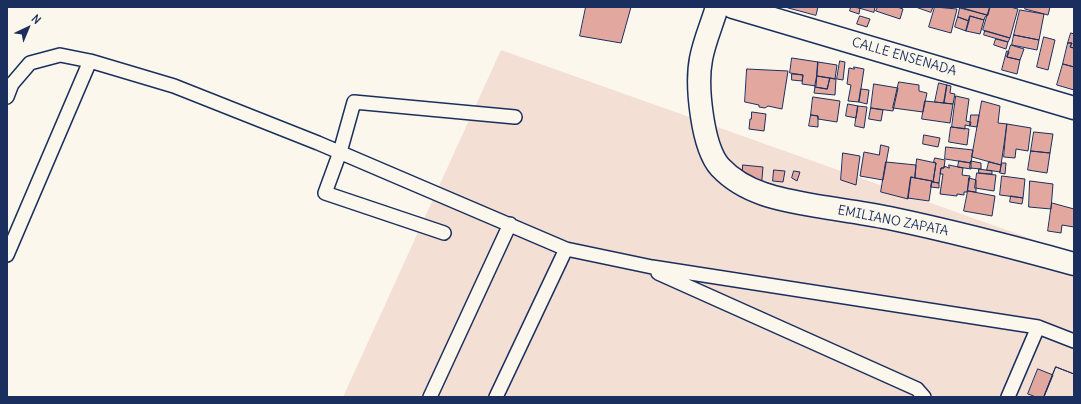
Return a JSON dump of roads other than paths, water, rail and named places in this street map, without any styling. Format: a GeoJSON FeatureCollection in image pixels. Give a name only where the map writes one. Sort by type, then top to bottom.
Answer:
{"type":"FeatureCollection","features":[{"type":"Feature","properties":{"kind":"street","name":"EMILIANO ZAPATA"},"geometry":{"type":"LineString","coordinates":[[717,7],[701,59],[699,87],[708,145],[719,166],[733,178],[755,191],[783,200],[896,220],[997,242],[1074,264]]}},
{"type":"Feature","properties":{"kind":"street","name":"CALLE ENSENADA"},"geometry":{"type":"LineString","coordinates":[[733,7],[1074,108]]}},
{"type":"Feature","properties":{"kind":"lane"},"geometry":{"type":"LineString","coordinates":[[7,98],[12,84],[30,63],[60,55],[90,61],[174,86],[340,152],[566,249],[641,265],[1038,327],[1074,341]]}},
{"type":"Feature","properties":{"kind":"lane"},"geometry":{"type":"LineString","coordinates":[[7,255],[90,61]]}},
{"type":"Feature","properties":{"kind":"lane"},"geometry":{"type":"LineString","coordinates":[[444,233],[325,193],[340,152],[354,102],[514,117]]}},
{"type":"Feature","properties":{"kind":"lane"},"geometry":{"type":"LineString","coordinates":[[430,397],[510,224]]}},
{"type":"Feature","properties":{"kind":"lane"},"geometry":{"type":"LineString","coordinates":[[496,397],[566,249]]}},
{"type":"Feature","properties":{"kind":"lane"},"geometry":{"type":"LineString","coordinates":[[641,265],[917,389],[924,397]]}},
{"type":"Feature","properties":{"kind":"lane"},"geometry":{"type":"LineString","coordinates":[[1008,397],[1038,327]]}}]}
